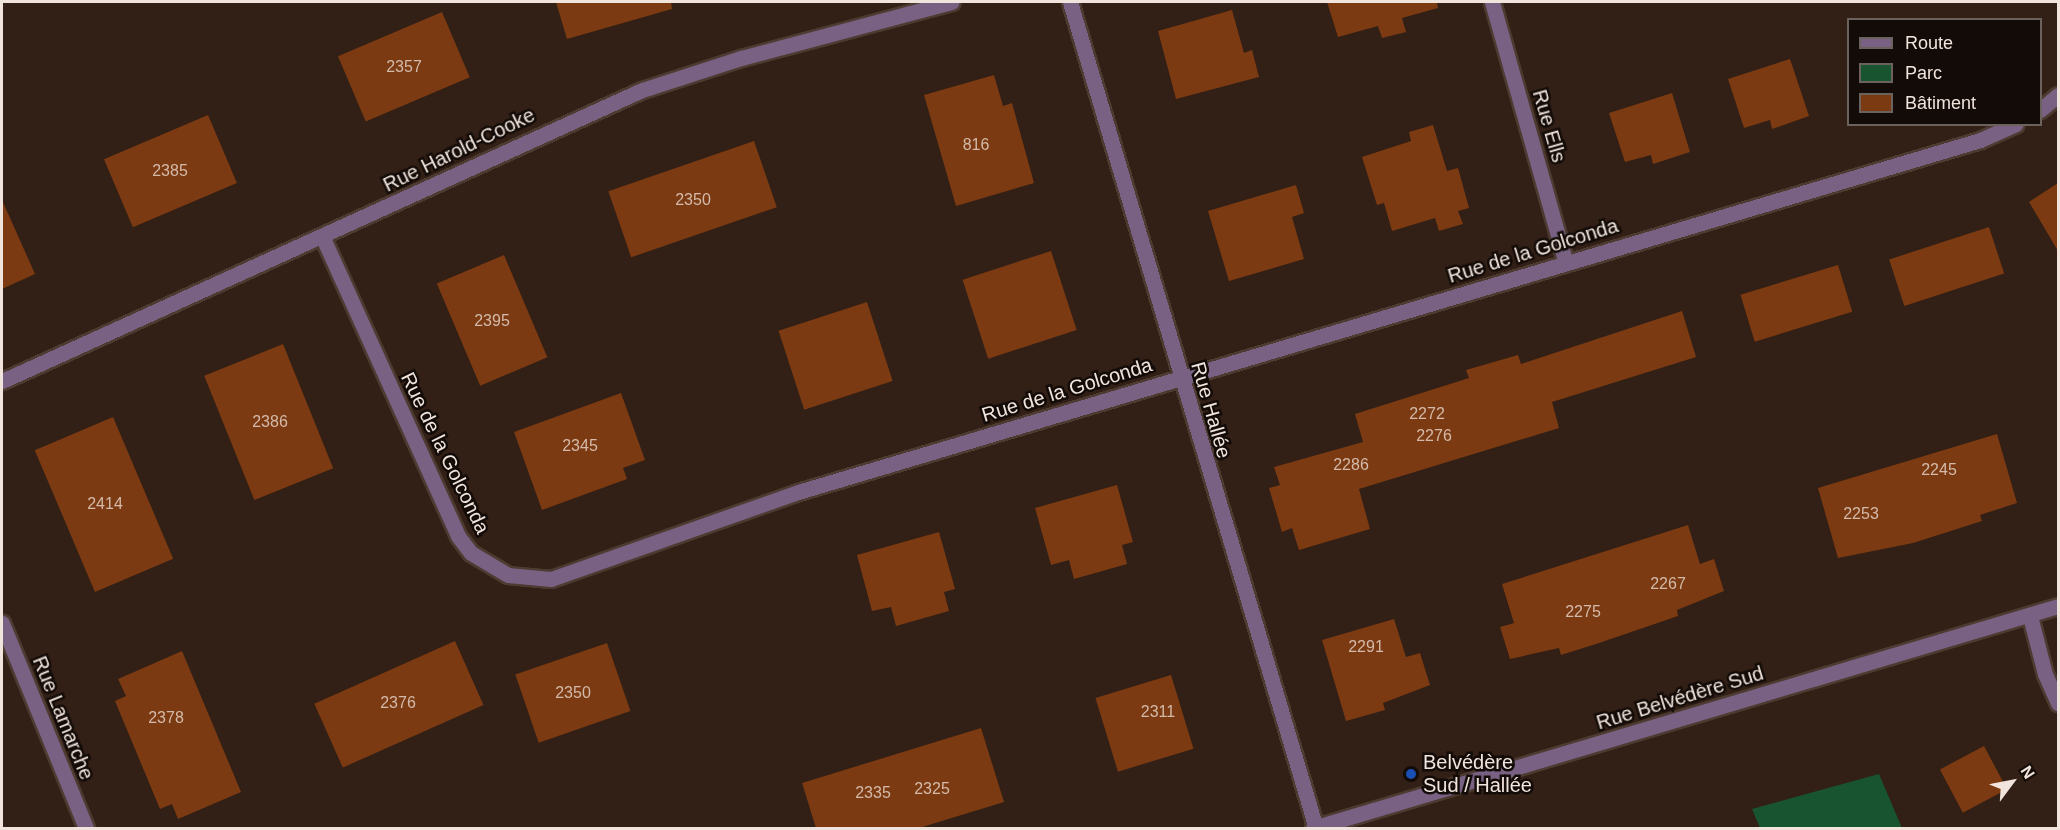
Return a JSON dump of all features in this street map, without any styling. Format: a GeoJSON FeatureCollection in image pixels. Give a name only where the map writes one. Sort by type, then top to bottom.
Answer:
{"type":"FeatureCollection","features":[{"type":"Feature","properties":{"kind":"street","name":"Rue Harold-Cooke"},"geometry":{"type":"LineString","coordinates":[[2,381],[323,238],[642,90],[741,58],[952,2]]}},
{"type":"Feature","properties":{"kind":"street","name":"Rue Hallée"},"geometry":{"type":"LineString","coordinates":[[1070,2],[1315,828]]}},
{"type":"Feature","properties":{"kind":"street","name":"Rue Ells"},"geometry":{"type":"LineString","coordinates":[[1492,2],[1566,263]]}},
{"type":"Feature","properties":{"kind":"street"},"geometry":{"type":"LineString","coordinates":[[2042,108],[2058,95]]}},
{"type":"Feature","properties":{"kind":"street","name":"Rue de la Golconda"},"geometry":{"type":"LineString","coordinates":[[323,238],[458,536],[488,566],[529,579],[572,573],[732,512],[1980,140],[2012,126]]}},
{"type":"Feature","properties":{"kind":"street","name":"Rue Belvédère Sud"},"geometry":{"type":"LineString","coordinates":[[1315,828],[2058,606]]}},
{"type":"Feature","properties":{"kind":"street"},"geometry":{"type":"LineString","coordinates":[[2030,616],[2045,674],[2058,702]]}},
{"type":"Feature","properties":{"kind":"street","name":"Rue Lamarche"},"geometry":{"type":"LineString","coordinates":[[2,623],[86,828]]}},
{"type":"Feature","properties":{"kind":"green space"},"geometry":{"type":"Polygon","coordinates":[[[1879,774],[1902,828],[1760,828],[1752,809],[1879,774]]]}},
{"type":"Feature","properties":{"kind":"building"},"geometry":{"type":"Polygon","coordinates":[[[556,2],[671,2],[672,9],[567,39],[556,2]]]}},
{"type":"Feature","properties":{"kind":"building"},"geometry":{"type":"Polygon","coordinates":[[[1327,2],[1437,2],[1438,8],[1402,18],[1406,32],[1382,38],[1378,26],[1338,37],[1327,2]]]}},
{"type":"Feature","properties":{"kind":"building"},"geometry":{"type":"Polygon","coordinates":[[[1232,10],[1244,53],[1252,50],[1259,77],[1176,99],[1158,31],[1232,10]]]}},
{"type":"Feature","properties":{"kind":"building"},"geometry":{"type":"Polygon","coordinates":[[[442,12],[470,77],[366,122],[338,56],[442,12]]]}},
{"type":"Feature","properties":{"kind":"building"},"geometry":{"type":"Polygon","coordinates":[[[1790,59],[1809,116],[1772,129],[1770,120],[1744,128],[1728,79],[1790,59]]]}},
{"type":"Feature","properties":{"kind":"building"},"geometry":{"type":"Polygon","coordinates":[[[994,75],[1003,106],[1012,103],[1034,183],[956,206],[924,95],[994,75]]]}},
{"type":"Feature","properties":{"kind":"building"},"geometry":{"type":"Polygon","coordinates":[[[1672,93],[1690,152],[1653,164],[1651,155],[1625,162],[1609,113],[1672,93]]]}},
{"type":"Feature","properties":{"kind":"building"},"geometry":{"type":"Polygon","coordinates":[[[208,115],[237,183],[133,227],[104,159],[208,115]]]}},
{"type":"Feature","properties":{"kind":"building"},"geometry":{"type":"Polygon","coordinates":[[[1433,125],[1447,171],[1458,168],[1469,208],[1458,211],[1463,224],[1439,231],[1435,218],[1392,231],[1384,203],[1377,205],[1362,157],[1411,141],[1409,132],[1433,125]]]}},
{"type":"Feature","properties":{"kind":"building"},"geometry":{"type":"Polygon","coordinates":[[[754,141],[777,207],[631,257],[608,191],[754,141]]]}},
{"type":"Feature","properties":{"kind":"building"},"geometry":{"type":"Polygon","coordinates":[[[2058,183],[2058,251],[2029,202],[2058,183]]]}},
{"type":"Feature","properties":{"kind":"building"},"geometry":{"type":"Polygon","coordinates":[[[1296,185],[1304,213],[1292,217],[1304,259],[1229,281],[1208,211],[1296,185]]]}},
{"type":"Feature","properties":{"kind":"building"},"geometry":{"type":"Polygon","coordinates":[[[2,200],[35,274],[2,289],[2,200]]]}},
{"type":"Feature","properties":{"kind":"building"},"geometry":{"type":"Polygon","coordinates":[[[1989,227],[2004,274],[1904,306],[1889,259],[1989,227]]]}},
{"type":"Feature","properties":{"kind":"building"},"geometry":{"type":"Polygon","coordinates":[[[1051,251],[1077,330],[988,359],[963,280],[1051,251]]]}},
{"type":"Feature","properties":{"kind":"building"},"geometry":{"type":"Polygon","coordinates":[[[504,255],[547,357],[480,386],[437,284],[504,255]]]}},
{"type":"Feature","properties":{"kind":"building"},"geometry":{"type":"Polygon","coordinates":[[[1838,265],[1852,312],[1755,342],[1740,295],[1838,265]]]}},
{"type":"Feature","properties":{"kind":"building"},"geometry":{"type":"Polygon","coordinates":[[[867,302],[893,381],[804,410],[779,331],[867,302]]]}},
{"type":"Feature","properties":{"kind":"building"},"geometry":{"type":"Polygon","coordinates":[[[1682,311],[1696,357],[1552,402],[1559,428],[1359,489],[1370,529],[1299,550],[1292,528],[1282,532],[1269,488],[1280,485],[1274,467],[1363,442],[1355,414],[1469,378],[1466,370],[1518,355],[1521,364],[1682,311]]]}},
{"type":"Feature","properties":{"kind":"building"},"geometry":{"type":"Polygon","coordinates":[[[283,344],[333,468],[254,500],[204,376],[283,344]]]}},
{"type":"Feature","properties":{"kind":"building"},"geometry":{"type":"Polygon","coordinates":[[[621,393],[645,460],[623,468],[627,479],[542,510],[514,432],[621,393]]]}},
{"type":"Feature","properties":{"kind":"building"},"geometry":{"type":"Polygon","coordinates":[[[113,417],[173,559],[95,592],[35,450],[113,417]]]}},
{"type":"Feature","properties":{"kind":"building"},"geometry":{"type":"Polygon","coordinates":[[[1997,434],[2017,503],[1980,515],[1982,521],[1913,543],[1838,558],[1818,488],[1997,434]]]}},
{"type":"Feature","properties":{"kind":"building"},"geometry":{"type":"Polygon","coordinates":[[[1117,485],[1133,542],[1122,545],[1127,564],[1074,579],[1069,560],[1051,565],[1035,508],[1117,485]]]}},
{"type":"Feature","properties":{"kind":"building"},"geometry":{"type":"Polygon","coordinates":[[[1688,525],[1700,564],[1714,559],[1724,591],[1677,610],[1678,616],[1599,643],[1561,655],[1559,648],[1510,659],[1500,627],[1514,623],[1502,584],[1688,525]]]}},
{"type":"Feature","properties":{"kind":"building"},"geometry":{"type":"Polygon","coordinates":[[[939,532],[955,589],[944,592],[949,611],[896,626],[891,607],[872,611],[857,555],[939,532]]]}},
{"type":"Feature","properties":{"kind":"building"},"geometry":{"type":"Polygon","coordinates":[[[1394,619],[1406,657],[1420,653],[1430,685],[1383,703],[1385,710],[1346,721],[1322,640],[1394,619]]]}},
{"type":"Feature","properties":{"kind":"building"},"geometry":{"type":"Polygon","coordinates":[[[455,641],[483,705],[343,768],[314,704],[455,641]]]}},
{"type":"Feature","properties":{"kind":"building"},"geometry":{"type":"Polygon","coordinates":[[[607,643],[630,711],[539,743],[515,675],[607,643]]]}},
{"type":"Feature","properties":{"kind":"building"},"geometry":{"type":"Polygon","coordinates":[[[182,651],[241,792],[178,819],[172,804],[160,809],[115,701],[126,696],[118,679],[182,651]]]}},
{"type":"Feature","properties":{"kind":"building"},"geometry":{"type":"Polygon","coordinates":[[[1171,675],[1194,749],[1118,772],[1095,698],[1171,675]]]}},
{"type":"Feature","properties":{"kind":"building"},"geometry":{"type":"Polygon","coordinates":[[[981,728],[1004,802],[919,828],[816,828],[802,783],[981,728]]]}},
{"type":"Feature","properties":{"kind":"building"},"geometry":{"type":"Polygon","coordinates":[[[1984,746],[2007,789],[1963,813],[1940,769],[1984,746]]]}},
{"type":"Feature","properties":{"kind":"place","name":"Belvédère Sud / Hallée"},"geometry":{"type":"Point","coordinates":[1411,774]}}]}
